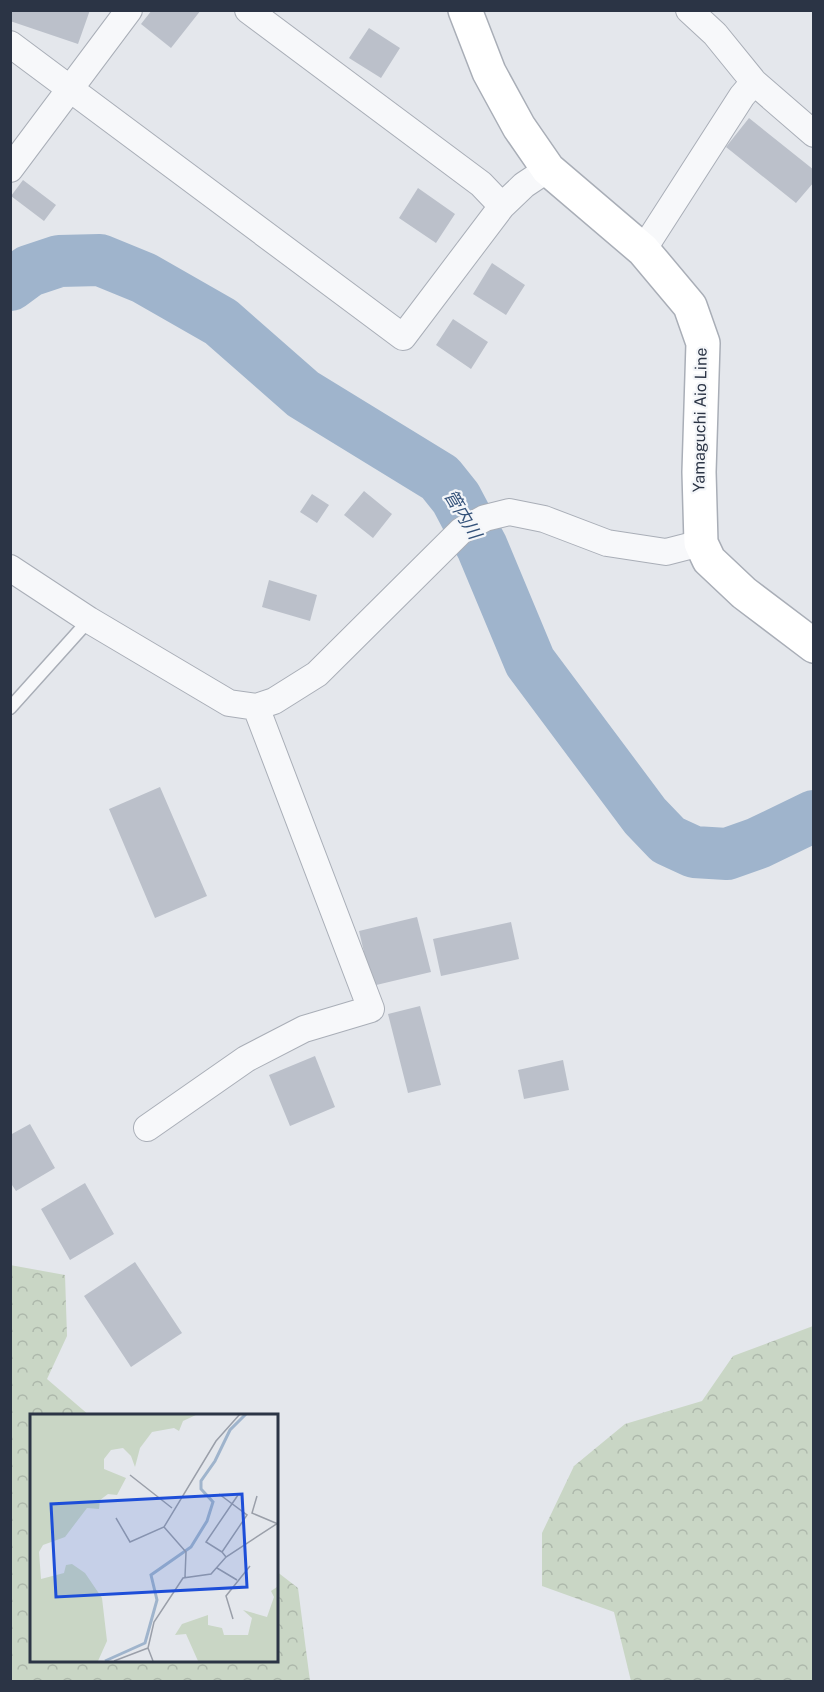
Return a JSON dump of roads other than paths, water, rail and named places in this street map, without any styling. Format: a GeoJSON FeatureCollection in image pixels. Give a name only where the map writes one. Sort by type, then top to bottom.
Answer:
{"type":"FeatureCollection","features":[{"type":"Feature","properties":{"kind":"main road","name":"Yamaguchi Aio Line"},"geometry":{"type":"LineString","coordinates":[[465,10],[489,72],[519,127],[548,169],[643,250],[690,306],[703,344],[699,472],[701,543]]}},
{"type":"Feature","properties":{"kind":"main road"},"geometry":{"type":"LineString","coordinates":[[701,543],[710,560],[744,593],[813,646]]}},
{"type":"Feature","properties":{"kind":"street"},"geometry":{"type":"LineString","coordinates":[[10,169],[129,10]]}},
{"type":"Feature","properties":{"kind":"street"},"geometry":{"type":"LineString","coordinates":[[248,10],[481,184],[502,206]]}},
{"type":"Feature","properties":{"kind":"street"},"geometry":{"type":"LineString","coordinates":[[689,10],[715,34],[754,82],[813,134]]}},
{"type":"Feature","properties":{"kind":"street"},"geometry":{"type":"LineString","coordinates":[[10,44],[403,338],[502,206],[524,185],[548,169]]}},
{"type":"Feature","properties":{"kind":"street"},"geometry":{"type":"LineString","coordinates":[[643,250],[742,96],[754,82]]}},
{"type":"Feature","properties":{"kind":"street"},"geometry":{"type":"LineString","coordinates":[[10,568],[89,620],[229,703],[256,706],[274,701],[317,674],[461,531],[485,518],[509,512],[544,519],[607,543],[666,552],[701,543]]}},
{"type":"Feature","properties":{"kind":"street"},"geometry":{"type":"LineString","coordinates":[[147,1128],[246,1059],[304,1029],[371,1009],[256,706]]}},
{"type":"Feature","properties":{"kind":"lane"},"geometry":{"type":"LineString","coordinates":[[10,708],[89,620]]}},
{"type":"Feature","properties":{"kind":"waterway","name":"管内川"},"geometry":{"type":"LineString","coordinates":[[10,285],[29,271],[59,261],[100,260],[144,278],[221,322],[303,394],[440,478],[456,498],[482,547],[530,662],[645,816],[668,840],[694,852],[727,854],[758,843],[814,816]]}}]}
